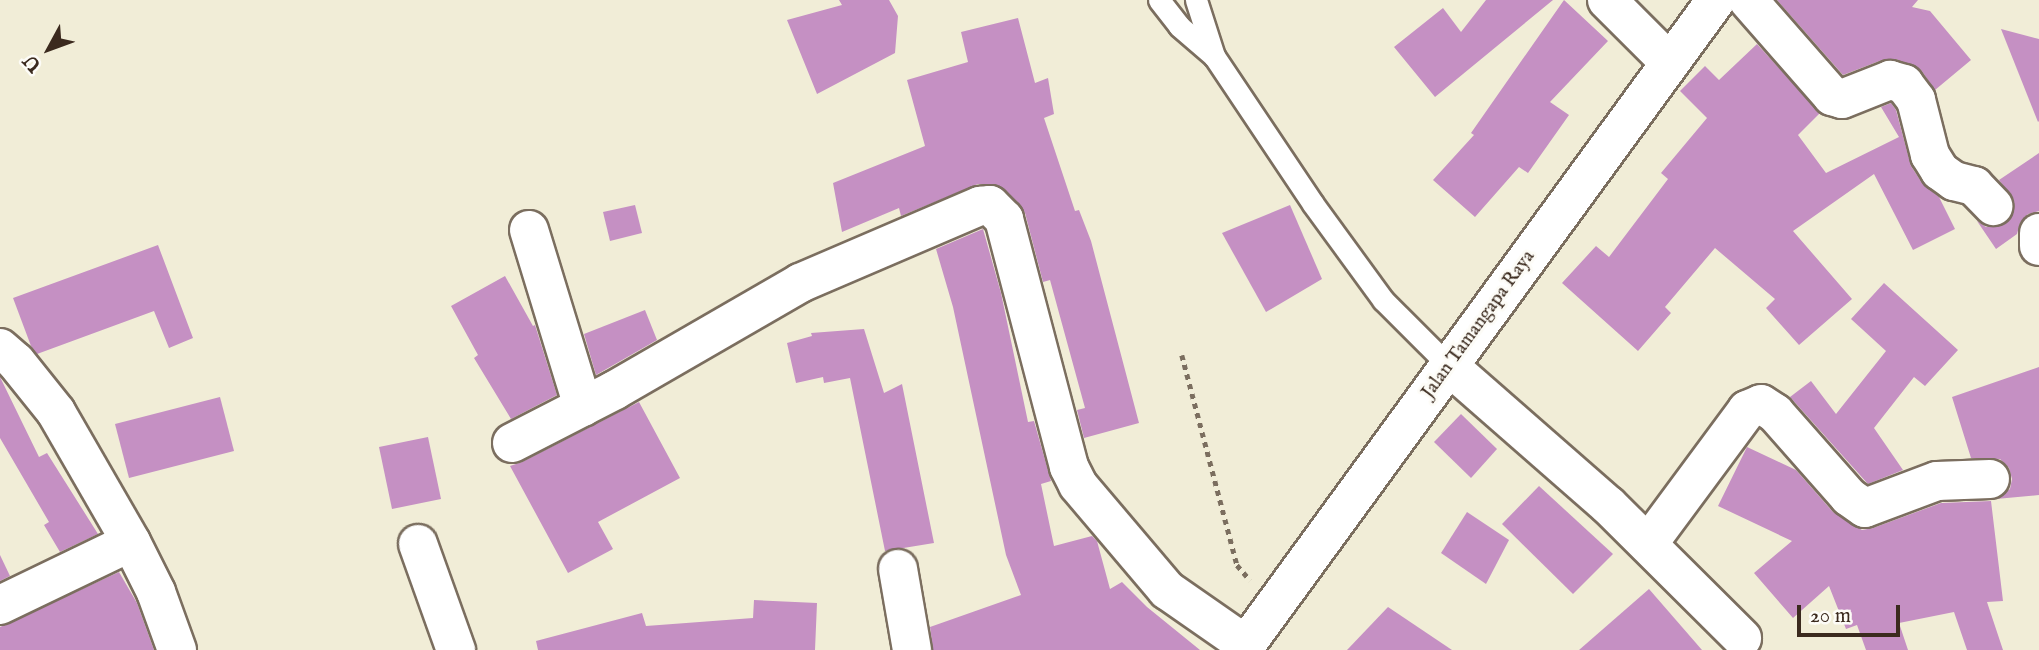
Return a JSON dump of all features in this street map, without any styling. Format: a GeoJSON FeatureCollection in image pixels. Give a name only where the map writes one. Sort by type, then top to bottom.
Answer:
{"type":"FeatureCollection","features":[{"type":"Feature","properties":{"kind":"street"},"geometry":{"type":"LineString","coordinates":[[1607,0],[1670,63]]}},
{"type":"Feature","properties":{"kind":"street","name":"Jalan Tamangapa Raya"},"geometry":{"type":"LineString","coordinates":[[1244,647],[1716,0]]}},
{"type":"Feature","properties":{"kind":"street"},"geometry":{"type":"LineString","coordinates":[[1748,0],[1832,96],[1842,99],[1890,80],[1904,84],[1916,100],[1930,155],[1940,171],[1954,181],[1974,186],[1993,206]]}},
{"type":"Feature","properties":{"kind":"street"},"geometry":{"type":"LineString","coordinates":[[512,443],[583,407],[800,283],[980,205],[990,205],[1004,219],[1069,467],[1078,485],[1167,590],[1244,647]]}},
{"type":"Feature","properties":{"kind":"street"},"geometry":{"type":"LineString","coordinates":[[529,230],[583,407]]}},
{"type":"Feature","properties":{"kind":"street"},"geometry":{"type":"LineString","coordinates":[[2039,233],[2039,246]]}},
{"type":"Feature","properties":{"kind":"street"},"geometry":{"type":"LineString","coordinates":[[0,348],[16,362],[56,412],[131,542],[156,592],[177,650]]}},
{"type":"Feature","properties":{"kind":"street"},"geometry":{"type":"LineString","coordinates":[[1449,366],[1648,544],[1742,638]]}},
{"type":"Feature","properties":{"kind":"street"},"geometry":{"type":"LineString","coordinates":[[1648,544],[1747,410],[1761,404],[1775,413],[1849,497],[1865,508],[1937,481],[1990,480]]}},
{"type":"Feature","properties":{"kind":"street"},"geometry":{"type":"LineString","coordinates":[[0,605],[131,542]]}},
{"type":"Feature","properties":{"kind":"street"},"geometry":{"type":"LineString","coordinates":[[418,544],[456,650]]}},
{"type":"Feature","properties":{"kind":"street"},"geometry":{"type":"LineString","coordinates":[[898,569],[912,650]]}},
{"type":"Feature","properties":{"kind":"lane"},"geometry":{"type":"LineString","coordinates":[[1159,0],[1179,26],[1214,57],[1313,204],[1383,300],[1449,366]]}},
{"type":"Feature","properties":{"kind":"lane"},"geometry":{"type":"LineString","coordinates":[[1196,0],[1214,57]]}},
{"type":"Feature","properties":{"kind":"path"},"geometry":{"type":"LineString","coordinates":[[1182,355],[1237,565],[1273,608]]}},
{"type":"Feature","properties":{"kind":"building"},"geometry":{"type":"Polygon","coordinates":[[[839,0],[889,0],[898,16],[895,53],[817,94],[787,20],[842,5],[839,0]]]}},
{"type":"Feature","properties":{"kind":"building"},"geometry":{"type":"Polygon","coordinates":[[[1486,0],[1553,0],[1435,97],[1394,47],[1443,8],[1461,32],[1486,0]]]}},
{"type":"Feature","properties":{"kind":"building"},"geometry":{"type":"Polygon","coordinates":[[[1564,0],[1608,41],[1550,102],[1569,115],[1528,173],[1519,167],[1475,217],[1433,180],[1474,135],[1471,133],[1564,0]]]}},
{"type":"Feature","properties":{"kind":"building"},"geometry":{"type":"Polygon","coordinates":[[[1777,0],[1918,0],[1912,7],[1930,11],[1971,60],[1935,90],[1921,70],[1896,59],[1882,60],[1843,75],[1777,0]]]}},
{"type":"Feature","properties":{"kind":"building"},"geometry":{"type":"Polygon","coordinates":[[[1018,18],[1035,83],[1048,78],[1054,114],[1044,118],[1075,211],[1079,210],[1091,241],[1139,423],[1084,438],[1077,410],[1085,408],[1050,280],[1043,282],[1025,213],[1019,204],[998,185],[978,184],[901,216],[899,208],[842,232],[833,183],[925,146],[907,80],[968,62],[961,32],[1018,18]]]}},
{"type":"Feature","properties":{"kind":"building"},"geometry":{"type":"Polygon","coordinates":[[[2001,29],[2039,39],[2038,122],[2001,29]]]}},
{"type":"Feature","properties":{"kind":"building"},"geometry":{"type":"Polygon","coordinates":[[[1757,44],[1820,113],[1798,135],[1826,173],[1899,137],[1881,107],[1891,103],[1896,110],[1911,166],[1922,183],[1939,197],[1955,229],[1913,250],[1874,174],[1793,231],[1852,299],[1799,345],[1766,308],[1775,299],[1715,248],[1665,307],[1671,313],[1638,351],[1562,283],[1596,246],[1609,257],[1668,179],[1661,173],[1707,118],[1680,91],[1705,66],[1719,80],[1757,44]]]}},
{"type":"Feature","properties":{"kind":"building"},"geometry":{"type":"Polygon","coordinates":[[[2039,153],[2039,211],[2028,214],[2020,223],[2017,234],[1996,249],[1977,221],[1986,227],[1997,227],[2008,221],[2014,212],[2014,200],[1999,180],[2039,153]]]}},
{"type":"Feature","properties":{"kind":"building"},"geometry":{"type":"Polygon","coordinates":[[[635,205],[642,233],[610,241],[603,212],[635,205]]]}},
{"type":"Feature","properties":{"kind":"building"},"geometry":{"type":"Polygon","coordinates":[[[1290,205],[1322,279],[1266,312],[1222,233],[1290,205]]]}},
{"type":"Feature","properties":{"kind":"building"},"geometry":{"type":"Polygon","coordinates":[[[983,229],[1001,293],[1028,422],[1034,421],[1051,481],[1041,484],[1054,546],[1092,536],[1097,541],[1110,589],[1122,582],[1147,607],[1200,650],[933,650],[930,627],[1021,595],[1006,555],[953,307],[936,249],[983,229]]]}},
{"type":"Feature","properties":{"kind":"building"},"geometry":{"type":"Polygon","coordinates":[[[158,245],[193,338],[169,348],[154,311],[37,354],[31,346],[13,298],[158,245]]]}},
{"type":"Feature","properties":{"kind":"building"},"geometry":{"type":"Polygon","coordinates":[[[505,276],[533,326],[535,325],[557,395],[511,419],[474,358],[478,355],[451,306],[505,276]]]}},
{"type":"Feature","properties":{"kind":"building"},"geometry":{"type":"Polygon","coordinates":[[[1884,283],[1958,350],[1925,386],[1914,377],[1874,428],[1903,470],[1868,484],[1790,397],[1811,381],[1836,414],[1886,351],[1851,319],[1884,283]]]}},
{"type":"Feature","properties":{"kind":"building"},"geometry":{"type":"Polygon","coordinates":[[[645,310],[657,340],[596,375],[584,334],[645,310]]]}},
{"type":"Feature","properties":{"kind":"building"},"geometry":{"type":"Polygon","coordinates":[[[864,329],[884,393],[902,384],[934,543],[885,551],[850,378],[824,383],[823,377],[796,383],[787,343],[812,336],[811,333],[864,329]]]}},
{"type":"Feature","properties":{"kind":"building"},"geometry":{"type":"Polygon","coordinates":[[[2039,367],[2039,495],[1996,499],[2010,489],[2012,479],[2009,468],[2000,459],[1971,458],[1952,397],[2039,367]]]}},
{"type":"Feature","properties":{"kind":"building"},"geometry":{"type":"Polygon","coordinates":[[[0,377],[39,457],[47,453],[98,534],[60,552],[44,525],[49,522],[0,438],[0,377]]]}},
{"type":"Feature","properties":{"kind":"building"},"geometry":{"type":"Polygon","coordinates":[[[220,397],[234,451],[129,478],[115,424],[220,397]]]}},
{"type":"Feature","properties":{"kind":"building"},"geometry":{"type":"Polygon","coordinates":[[[639,402],[680,478],[598,522],[613,549],[568,573],[510,466],[639,402]]]}},
{"type":"Feature","properties":{"kind":"building"},"geometry":{"type":"Polygon","coordinates":[[[1461,414],[1497,449],[1471,478],[1434,442],[1461,414]]]}},
{"type":"Feature","properties":{"kind":"building"},"geometry":{"type":"Polygon","coordinates":[[[428,437],[441,499],[392,509],[379,447],[428,437]]]}},
{"type":"Feature","properties":{"kind":"building"},"geometry":{"type":"Polygon","coordinates":[[[1747,447],[1796,470],[1833,512],[1862,530],[1941,503],[1991,501],[2003,601],[1987,602],[2003,650],[1967,650],[1954,612],[1899,623],[1908,650],[1866,650],[1857,625],[1846,629],[1829,586],[1793,618],[1754,573],[1792,541],[1718,506],[1747,447]]]}},
{"type":"Feature","properties":{"kind":"building"},"geometry":{"type":"Polygon","coordinates":[[[1539,486],[1613,554],[1573,594],[1502,524],[1539,486]]]}},
{"type":"Feature","properties":{"kind":"building"},"geometry":{"type":"Polygon","coordinates":[[[1467,512],[1509,540],[1486,584],[1441,553],[1467,512]]]}},
{"type":"Feature","properties":{"kind":"building"},"geometry":{"type":"Polygon","coordinates":[[[0,555],[10,576],[0,581],[0,555]]]}},
{"type":"Feature","properties":{"kind":"building"},"geometry":{"type":"Polygon","coordinates":[[[119,572],[137,603],[154,650],[0,650],[0,627],[119,572]]]}},
{"type":"Feature","properties":{"kind":"building"},"geometry":{"type":"Polygon","coordinates":[[[1649,589],[1702,650],[1579,650],[1649,589]]]}},
{"type":"Feature","properties":{"kind":"building"},"geometry":{"type":"Polygon","coordinates":[[[754,600],[817,603],[815,650],[538,650],[536,641],[642,613],[646,626],[753,618],[754,600]]]}},
{"type":"Feature","properties":{"kind":"building"},"geometry":{"type":"Polygon","coordinates":[[[1388,607],[1452,650],[1347,650],[1388,607]]]}}]}
